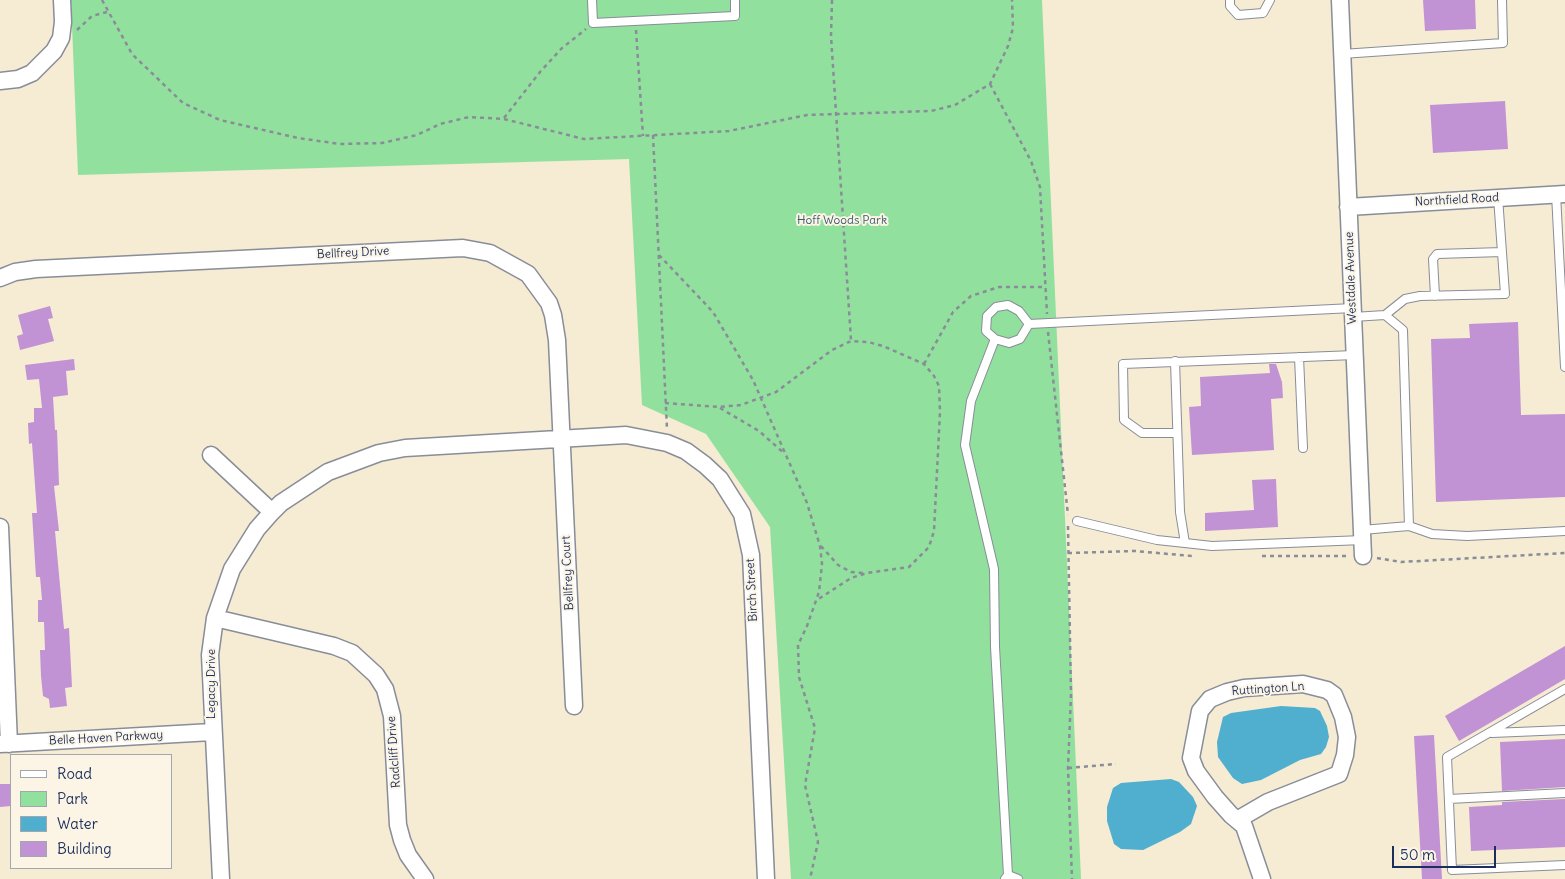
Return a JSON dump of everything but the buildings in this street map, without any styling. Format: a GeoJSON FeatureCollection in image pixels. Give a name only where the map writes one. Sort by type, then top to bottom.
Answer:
{"type":"FeatureCollection","features":[{"type":"Feature","properties":{"kind":"street"},"geometry":{"type":"LineString","coordinates":[[0,82],[18,79],[32,73],[54,51],[60,38],[63,22],[62,0]]}},
{"type":"Feature","properties":{"kind":"street","name":"Westdale Avenue"},"geometry":{"type":"LineString","coordinates":[[1340,0],[1363,556]]}},
{"type":"Feature","properties":{"kind":"street","name":"Northfield Road"},"geometry":{"type":"LineString","coordinates":[[1348,207],[1560,194]]}},
{"type":"Feature","properties":{"kind":"street","name":"Bellfrey Drive"},"geometry":{"type":"LineString","coordinates":[[0,278],[15,272],[36,268],[463,248],[490,252],[528,274],[549,303],[557,340],[562,440]]}},
{"type":"Feature","properties":{"kind":"street","name":"Birch Street"},"geometry":{"type":"LineString","coordinates":[[562,440],[626,435],[667,443],[692,456],[720,479],[742,514],[748,535],[766,879]]}},
{"type":"Feature","properties":{"kind":"street","name":"Legacy Drive"},"geometry":{"type":"LineString","coordinates":[[221,879],[212,732],[210,655],[215,618],[232,569],[257,529],[281,503],[328,472],[379,453],[405,448],[562,440]]}},
{"type":"Feature","properties":{"kind":"street","name":"Bellfrey Court"},"geometry":{"type":"LineString","coordinates":[[562,440],[574,706]]}},
{"type":"Feature","properties":{"kind":"street"},"geometry":{"type":"LineString","coordinates":[[211,455],[272,512]]}},
{"type":"Feature","properties":{"kind":"street"},"geometry":{"type":"LineString","coordinates":[[0,527],[4,744]]}},
{"type":"Feature","properties":{"kind":"street","name":"Radcliff Drive"},"geometry":{"type":"LineString","coordinates":[[215,618],[334,646],[352,653],[376,675],[384,689],[392,716],[398,825],[408,855],[425,879]]}},
{"type":"Feature","properties":{"kind":"street","name":"Ruttington Ln"},"geometry":{"type":"LineString","coordinates":[[1237,820],[1268,802],[1339,774],[1345,755],[1347,737],[1343,716],[1334,695],[1327,690],[1303,684],[1227,692],[1210,698],[1203,705],[1195,725],[1191,758],[1196,771],[1215,797],[1237,820],[1244,826],[1262,879]]}},
{"type":"Feature","properties":{"kind":"street","name":"Belle Haven Parkway"},"geometry":{"type":"LineString","coordinates":[[4,744],[212,732]]}},
{"type":"Feature","properties":{"kind":"lane"},"geometry":{"type":"LineString","coordinates":[[592,0],[593,23],[736,16],[735,0]]}},
{"type":"Feature","properties":{"kind":"lane"},"geometry":{"type":"LineString","coordinates":[[1230,0],[1230,6],[1238,15],[1263,13],[1270,0]]}},
{"type":"Feature","properties":{"kind":"lane"},"geometry":{"type":"LineString","coordinates":[[1342,54],[1503,43],[1502,0]]}},
{"type":"Feature","properties":{"kind":"lane"},"geometry":{"type":"LineString","coordinates":[[1560,194],[1565,367]]}},
{"type":"Feature","properties":{"kind":"lane"},"geometry":{"type":"LineString","coordinates":[[1385,315],[1405,300],[1435,296],[1505,294],[1498,198]]}},
{"type":"Feature","properties":{"kind":"lane"},"geometry":{"type":"LineString","coordinates":[[1435,296],[1433,259],[1437,254],[1502,252]]}},
{"type":"Feature","properties":{"kind":"lane"},"geometry":{"type":"LineString","coordinates":[[1008,305],[1019,311],[1029,324],[1020,339],[1010,343],[995,339],[986,331],[987,316],[996,307],[1008,305]]}},
{"type":"Feature","properties":{"kind":"lane"},"geometry":{"type":"LineString","coordinates":[[1029,324],[1353,312],[1385,315],[1403,330],[1409,526]]}},
{"type":"Feature","properties":{"kind":"lane"},"geometry":{"type":"LineString","coordinates":[[995,339],[971,401],[965,445],[994,569],[995,647],[1007,877],[1018,879]]}},
{"type":"Feature","properties":{"kind":"lane"},"geometry":{"type":"LineString","coordinates":[[1177,433],[1142,433],[1124,420],[1123,364],[1175,360],[1354,355]]}},
{"type":"Feature","properties":{"kind":"lane"},"geometry":{"type":"LineString","coordinates":[[1299,356],[1303,448]]}},
{"type":"Feature","properties":{"kind":"lane"},"geometry":{"type":"LineString","coordinates":[[1175,360],[1180,512],[1186,543]]}},
{"type":"Feature","properties":{"kind":"lane"},"geometry":{"type":"LineString","coordinates":[[1077,521],[1157,540],[1212,546],[1363,535],[1409,526],[1432,534],[1467,536],[1565,531]]}},
{"type":"Feature","properties":{"kind":"lane"},"geometry":{"type":"LineString","coordinates":[[1565,689],[1447,758],[1452,870],[1565,865]]}},
{"type":"Feature","properties":{"kind":"lane"},"geometry":{"type":"LineString","coordinates":[[1490,733],[1565,730]]}},
{"type":"Feature","properties":{"kind":"lane"},"geometry":{"type":"LineString","coordinates":[[1449,799],[1565,793]]}},
{"type":"Feature","properties":{"kind":"path"},"geometry":{"type":"LineString","coordinates":[[102,0],[132,54],[183,103],[220,120],[298,138],[340,144],[391,141],[417,135],[440,124],[469,117],[504,119],[584,140],[729,131],[807,115],[930,111],[955,105],[990,84],[1008,46],[1013,28],[1012,0]]}},
{"type":"Feature","properties":{"kind":"path"},"geometry":{"type":"LineString","coordinates":[[832,0],[831,36],[838,114],[851,341]]}},
{"type":"Feature","properties":{"kind":"path"},"geometry":{"type":"LineString","coordinates":[[60,38],[77,31],[92,16],[107,12]]}},
{"type":"Feature","properties":{"kind":"path"},"geometry":{"type":"LineString","coordinates":[[636,21],[643,136]]}},
{"type":"Feature","properties":{"kind":"path"},"geometry":{"type":"LineString","coordinates":[[504,119],[540,72],[562,48],[593,23]]}},
{"type":"Feature","properties":{"kind":"path"},"geometry":{"type":"LineString","coordinates":[[990,84],[1031,161],[1040,187],[1047,323],[1068,520],[1071,696],[1068,768],[1072,879]]}},
{"type":"Feature","properties":{"kind":"path"},"geometry":{"type":"LineString","coordinates":[[653,135],[667,443]]}},
{"type":"Feature","properties":{"kind":"path"},"geometry":{"type":"LineString","coordinates":[[659,255],[713,312],[761,398],[807,503],[820,546],[822,564],[816,601],[798,645],[799,677],[814,728],[805,784],[818,842],[810,879]]}},
{"type":"Feature","properties":{"kind":"path"},"geometry":{"type":"LineString","coordinates":[[924,364],[954,312],[971,296],[999,287],[1046,287]]}},
{"type":"Feature","properties":{"kind":"path"},"geometry":{"type":"LineString","coordinates":[[666,403],[719,407],[741,405],[776,392],[832,350],[851,341],[868,342],[883,346],[924,364],[934,376],[939,386],[934,531],[929,547],[909,567],[867,573],[851,578],[816,601]]}},
{"type":"Feature","properties":{"kind":"path"},"geometry":{"type":"LineString","coordinates":[[719,407],[760,431],[786,455]]}},
{"type":"Feature","properties":{"kind":"path"},"geometry":{"type":"LineString","coordinates":[[820,546],[844,568],[851,572],[867,573]]}},
{"type":"Feature","properties":{"kind":"path"},"geometry":{"type":"LineString","coordinates":[[1068,553],[1135,551],[1200,556]]}},
{"type":"Feature","properties":{"kind":"path"},"geometry":{"type":"LineString","coordinates":[[1255,556],[1363,556],[1401,562],[1565,553]]}},
{"type":"Feature","properties":{"kind":"path"},"geometry":{"type":"LineString","coordinates":[[1068,768],[1116,764]]}},
{"type":"Feature","properties":{"kind":"green space","name":"Hoff Woods Park"},"geometry":{"type":"Polygon","coordinates":[[[71,0],[1042,0],[1081,879],[791,879],[770,527],[706,434],[642,405],[629,159],[78,175],[71,0]]]}},
{"type":"Feature","properties":{"kind":"water"},"geometry":{"type":"Polygon","coordinates":[[[1281,706],[1315,708],[1320,711],[1327,726],[1329,737],[1326,747],[1321,754],[1300,760],[1261,780],[1242,784],[1233,778],[1218,757],[1217,742],[1223,717],[1231,713],[1281,706]]]}},
{"type":"Feature","properties":{"kind":"water"},"geometry":{"type":"Polygon","coordinates":[[[1171,779],[1179,782],[1193,797],[1197,806],[1191,824],[1180,832],[1143,850],[1121,849],[1114,844],[1107,821],[1107,807],[1113,788],[1121,783],[1171,779]]]}}]}
